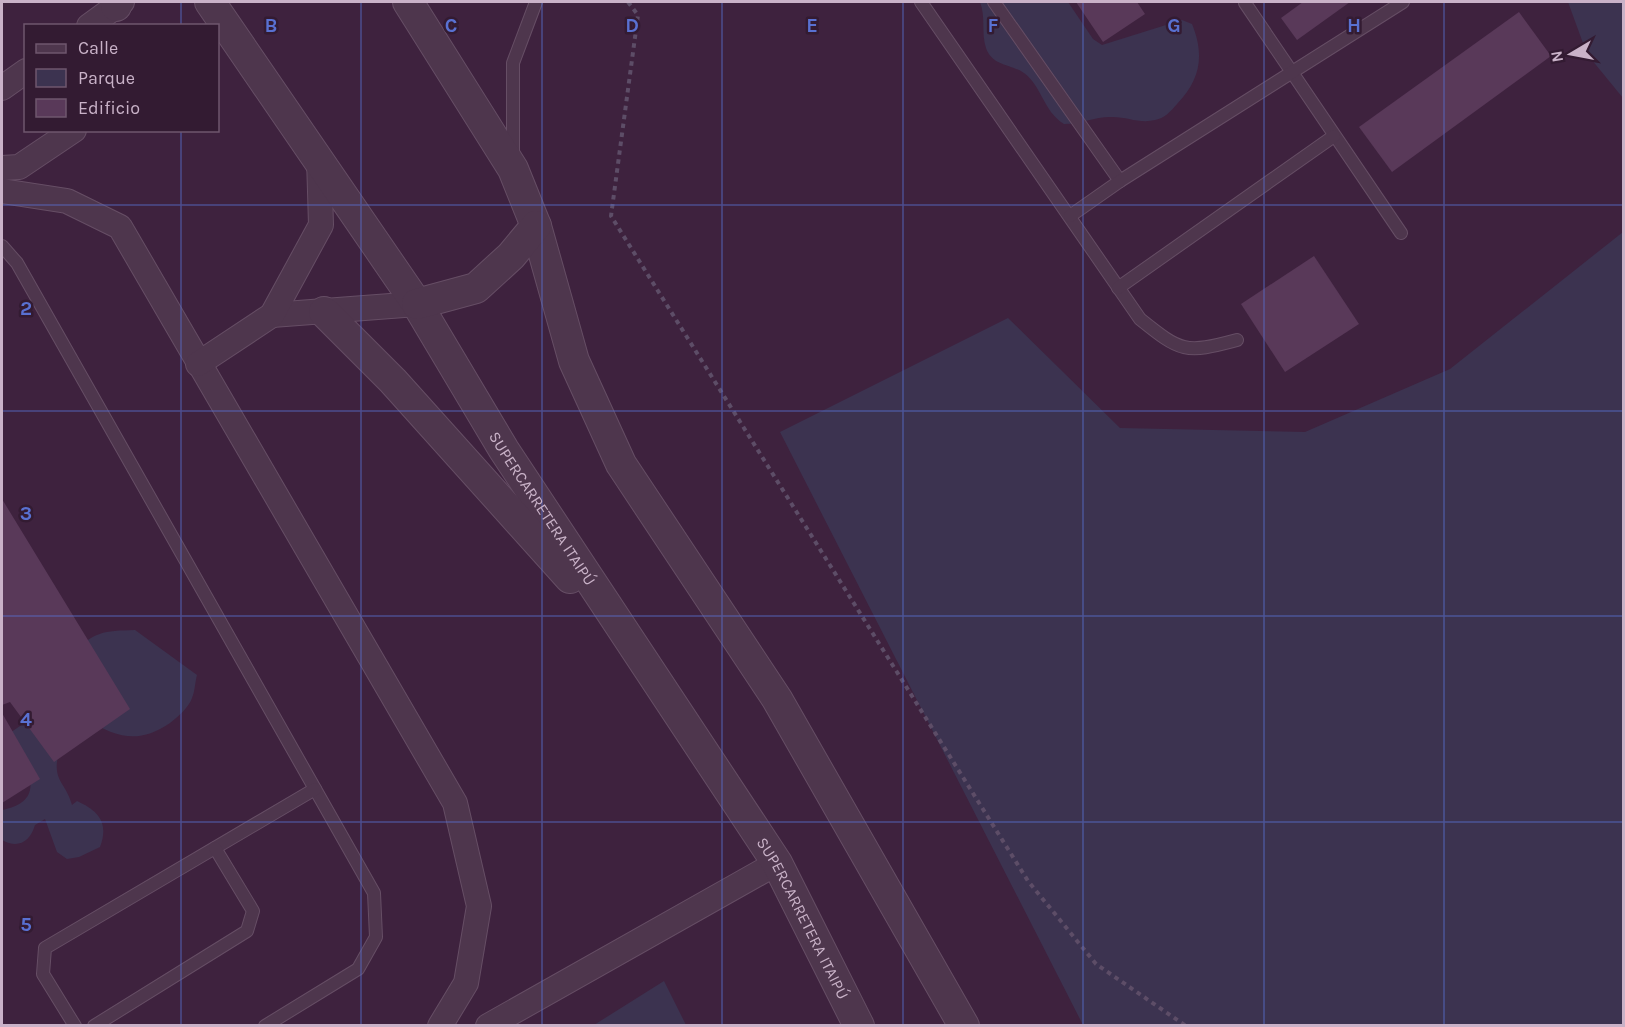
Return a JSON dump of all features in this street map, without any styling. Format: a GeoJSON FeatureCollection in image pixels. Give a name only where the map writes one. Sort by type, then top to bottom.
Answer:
{"type":"FeatureCollection","features":[{"type":"Feature","properties":{"kind":"street","name":"SUPERCARRETERA ITAIPÚ"},"geometry":{"type":"LineString","coordinates":[[210,2],[224,33],[319,158],[417,304],[504,450],[777,863],[859,1026]]}},
{"type":"Feature","properties":{"kind":"street"},"geometry":{"type":"LineString","coordinates":[[408,2],[513,170],[536,226],[574,361],[621,464],[777,699],[964,1026]]}},
{"type":"Feature","properties":{"kind":"street"},"geometry":{"type":"LineString","coordinates":[[92,24],[118,3]]}},
{"type":"Feature","properties":{"kind":"street"},"geometry":{"type":"LineString","coordinates":[[2,88],[24,72]]}},
{"type":"Feature","properties":{"kind":"street"},"geometry":{"type":"LineString","coordinates":[[2,168],[19,167],[71,132]]}},
{"type":"Feature","properties":{"kind":"street"},"geometry":{"type":"LineString","coordinates":[[198,364],[272,315],[321,225],[319,158]]}},
{"type":"Feature","properties":{"kind":"street"},"geometry":{"type":"LineString","coordinates":[[2,191],[67,201],[120,227],[455,803],[479,906],[466,984],[440,1026]]}},
{"type":"Feature","properties":{"kind":"street"},"geometry":{"type":"LineString","coordinates":[[272,315],[417,304],[476,288],[511,256],[536,226]]}},
{"type":"Feature","properties":{"kind":"street"},"geometry":{"type":"LineString","coordinates":[[324,312],[393,381],[556,561],[672,703]]}},
{"type":"Feature","properties":{"kind":"street"},"geometry":{"type":"LineString","coordinates":[[488,1026],[777,863]]}},
{"type":"Feature","properties":{"kind":"lane"},"geometry":{"type":"LineString","coordinates":[[513,170],[513,63],[536,2]]}},
{"type":"Feature","properties":{"kind":"lane"},"geometry":{"type":"LineString","coordinates":[[921,2],[1140,318],[1172,345],[1203,350],[1238,340]]}},
{"type":"Feature","properties":{"kind":"lane"},"geometry":{"type":"LineString","coordinates":[[994,2],[1120,181]]}},
{"type":"Feature","properties":{"kind":"lane"},"geometry":{"type":"LineString","coordinates":[[1070,216],[1120,181],[1403,2]]}},
{"type":"Feature","properties":{"kind":"lane"},"geometry":{"type":"LineString","coordinates":[[1245,3],[1401,233]]}},
{"type":"Feature","properties":{"kind":"lane"},"geometry":{"type":"LineString","coordinates":[[1118,288],[1334,136]]}},
{"type":"Feature","properties":{"kind":"lane"},"geometry":{"type":"LineString","coordinates":[[2,246],[17,263],[374,893],[376,937],[358,969],[265,1026]]}},
{"type":"Feature","properties":{"kind":"lane"},"geometry":{"type":"LineString","coordinates":[[75,1026],[43,974],[45,948],[315,789]]}},
{"type":"Feature","properties":{"kind":"lane"},"geometry":{"type":"LineString","coordinates":[[94,1026],[247,932],[253,911],[215,848]]}},
{"type":"Feature","properties":{"kind":"path"},"geometry":{"type":"LineString","coordinates":[[628,2],[638,15],[611,216],[1028,881],[1096,964],[1186,1026]]}},
{"type":"Feature","properties":{"kind":"green space"},"geometry":{"type":"Polygon","coordinates":[[[980,2],[1068,2],[1093,39],[1102,45],[1182,20],[1192,24],[1196,36],[1199,57],[1195,77],[1175,107],[1159,119],[1143,121],[1110,117],[1064,124],[1051,112],[1030,78],[1019,70],[997,61],[989,54],[986,48],[980,2]]]}},
{"type":"Feature","properties":{"kind":"green space"},"geometry":{"type":"Polygon","coordinates":[[[1568,2],[1623,2],[1623,98],[1587,54],[1568,2]]]}},
{"type":"Feature","properties":{"kind":"green space"},"geometry":{"type":"Polygon","coordinates":[[[1623,232],[1623,1025],[1083,1025],[780,432],[1008,318],[1120,428],[1305,432],[1450,369],[1623,232]]]}},
{"type":"Feature","properties":{"kind":"green space"},"geometry":{"type":"Polygon","coordinates":[[[135,630],[197,675],[191,701],[176,718],[159,730],[138,736],[128,736],[109,731],[87,720],[72,655],[87,641],[100,634],[135,630]]]}},
{"type":"Feature","properties":{"kind":"green space"},"geometry":{"type":"Polygon","coordinates":[[[23,724],[36,727],[59,752],[58,775],[72,805],[77,801],[91,809],[100,819],[103,831],[100,847],[79,857],[67,859],[57,852],[45,819],[35,825],[30,836],[23,842],[13,844],[2,840],[2,810],[21,803],[30,789],[29,775],[7,764],[3,753],[4,737],[23,724]]]}},
{"type":"Feature","properties":{"kind":"green space"},"geometry":{"type":"Polygon","coordinates":[[[664,981],[686,1025],[594,1025],[664,981]]]}},
{"type":"Feature","properties":{"kind":"building"},"geometry":{"type":"Polygon","coordinates":[[[1076,2],[1137,2],[1145,14],[1103,42],[1076,2]]]}},
{"type":"Feature","properties":{"kind":"building"},"geometry":{"type":"Polygon","coordinates":[[[1303,2],[1350,2],[1297,40],[1281,18],[1303,2]]]}},
{"type":"Feature","properties":{"kind":"building"},"geometry":{"type":"Polygon","coordinates":[[[1519,12],[1551,56],[1392,172],[1359,127],[1519,12]]]}},
{"type":"Feature","properties":{"kind":"building"},"geometry":{"type":"Polygon","coordinates":[[[1314,256],[1359,324],[1285,372],[1241,304],[1314,256]]]}},
{"type":"Feature","properties":{"kind":"building"},"geometry":{"type":"Polygon","coordinates":[[[2,499],[130,709],[54,762],[10,702],[2,705],[2,499]]]}},
{"type":"Feature","properties":{"kind":"building"},"geometry":{"type":"Polygon","coordinates":[[[2,713],[40,779],[2,803],[2,713]]]}}]}
